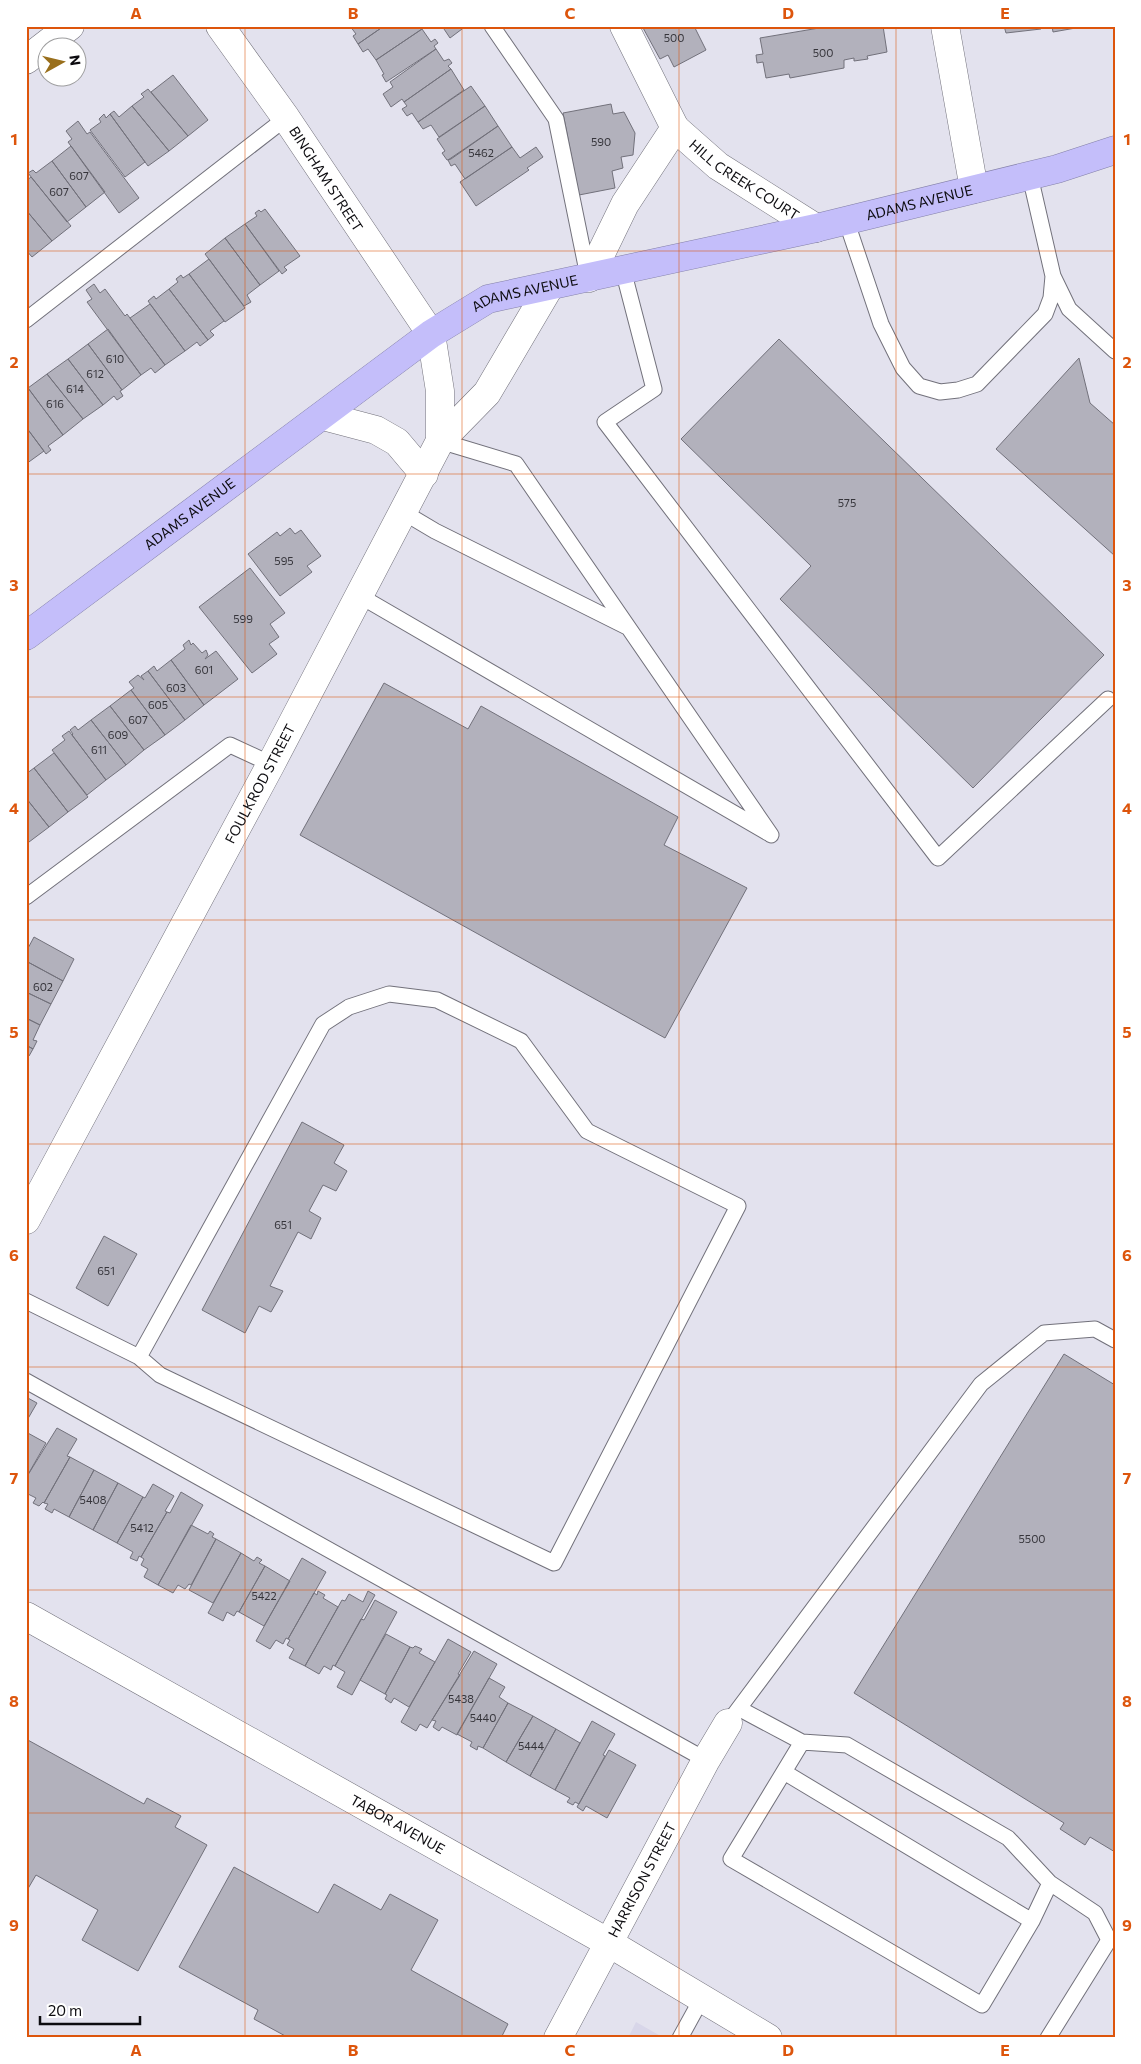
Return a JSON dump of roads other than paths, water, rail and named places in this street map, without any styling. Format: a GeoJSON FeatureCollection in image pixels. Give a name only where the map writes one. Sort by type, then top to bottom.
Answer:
{"type":"FeatureCollection","features":[{"type":"Feature","properties":{"kind":"highway","name":"ADAMS AVENUE"},"geometry":{"type":"LineString","coordinates":[[26,636],[431,334],[488,299],[816,228],[1030,176],[1115,150]]}},
{"type":"Feature","properties":{"kind":"street"},"geometry":{"type":"LineString","coordinates":[[26,60],[70,26]]}},
{"type":"Feature","properties":{"kind":"street","name":"BINGHAM STREET"},"geometry":{"type":"LineString","coordinates":[[220,26],[286,118],[431,334]]}},
{"type":"Feature","properties":{"kind":"street","name":"HILL CREEK COURT"},"geometry":{"type":"LineString","coordinates":[[624,26],[674,128],[718,166],[816,228]]}},
{"type":"Feature","properties":{"kind":"street"},"geometry":{"type":"LineString","coordinates":[[945,26],[974,189]]}},
{"type":"Feature","properties":{"kind":"street"},"geometry":{"type":"LineString","coordinates":[[588,278],[625,204],[674,128]]}},
{"type":"Feature","properties":{"kind":"street"},"geometry":{"type":"LineString","coordinates":[[440,441],[487,393],[550,286]]}},
{"type":"Feature","properties":{"kind":"street","name":"FOULKROD STREET"},"geometry":{"type":"LineString","coordinates":[[26,1220],[271,764],[440,441],[440,391],[431,334]]}},
{"type":"Feature","properties":{"kind":"street"},"geometry":{"type":"LineString","coordinates":[[323,416],[376,430],[397,442],[424,474]]}},
{"type":"Feature","properties":{"kind":"street","name":"TABOR AVENUE"},"geometry":{"type":"LineString","coordinates":[[26,1616],[609,1943],[768,2038]]}},
{"type":"Feature","properties":{"kind":"street","name":"HARRISON STREET"},"geometry":{"type":"LineString","coordinates":[[558,2038],[706,1760],[734,1716]]}},
{"type":"Feature","properties":{"kind":"lane"},"geometry":{"type":"LineString","coordinates":[[492,26],[556,119],[588,278]]}},
{"type":"Feature","properties":{"kind":"lane"},"geometry":{"type":"LineString","coordinates":[[26,320],[286,118]]}},
{"type":"Feature","properties":{"kind":"lane"},"geometry":{"type":"LineString","coordinates":[[1030,176],[1053,276],[1069,309],[1115,351]]}},
{"type":"Feature","properties":{"kind":"lane"},"geometry":{"type":"LineString","coordinates":[[846,220],[882,324],[903,368],[918,386],[940,392],[958,390],[978,384],[1045,314],[1051,298],[1053,276]]}},
{"type":"Feature","properties":{"kind":"lane"},"geometry":{"type":"LineString","coordinates":[[623,270],[654,389],[605,422],[938,858],[1108,700]]}},
{"type":"Feature","properties":{"kind":"lane"},"geometry":{"type":"LineString","coordinates":[[360,596],[771,835],[516,464],[440,441]]}},
{"type":"Feature","properties":{"kind":"lane"},"geometry":{"type":"LineString","coordinates":[[404,512],[435,531],[629,628]]}},
{"type":"Feature","properties":{"kind":"lane"},"geometry":{"type":"LineString","coordinates":[[26,897],[230,745],[271,764]]}},
{"type":"Feature","properties":{"kind":"lane"},"geometry":{"type":"LineString","coordinates":[[26,1300],[139,1357],[160,1375],[554,1564],[738,1206],[588,1131],[521,1041],[437,1000],[389,994],[349,1007],[323,1024],[139,1357]]}},
{"type":"Feature","properties":{"kind":"lane"},"geometry":{"type":"LineString","coordinates":[[1048,2038],[1109,1940],[1095,1913],[1050,1883],[1008,1838],[847,1745],[802,1742],[734,1716],[981,1384],[1044,1333],[1095,1329],[1115,1340]]}},
{"type":"Feature","properties":{"kind":"lane"},"geometry":{"type":"LineString","coordinates":[[26,1382],[706,1760]]}},
{"type":"Feature","properties":{"kind":"lane"},"geometry":{"type":"LineString","coordinates":[[802,1742],[730,1859],[982,2005],[1032,1921],[1050,1883]]}},
{"type":"Feature","properties":{"kind":"lane"},"geometry":{"type":"LineString","coordinates":[[784,1772],[1032,1921]]}},
{"type":"Feature","properties":{"kind":"lane"},"geometry":{"type":"LineString","coordinates":[[680,2038],[702,1998]]}}]}
